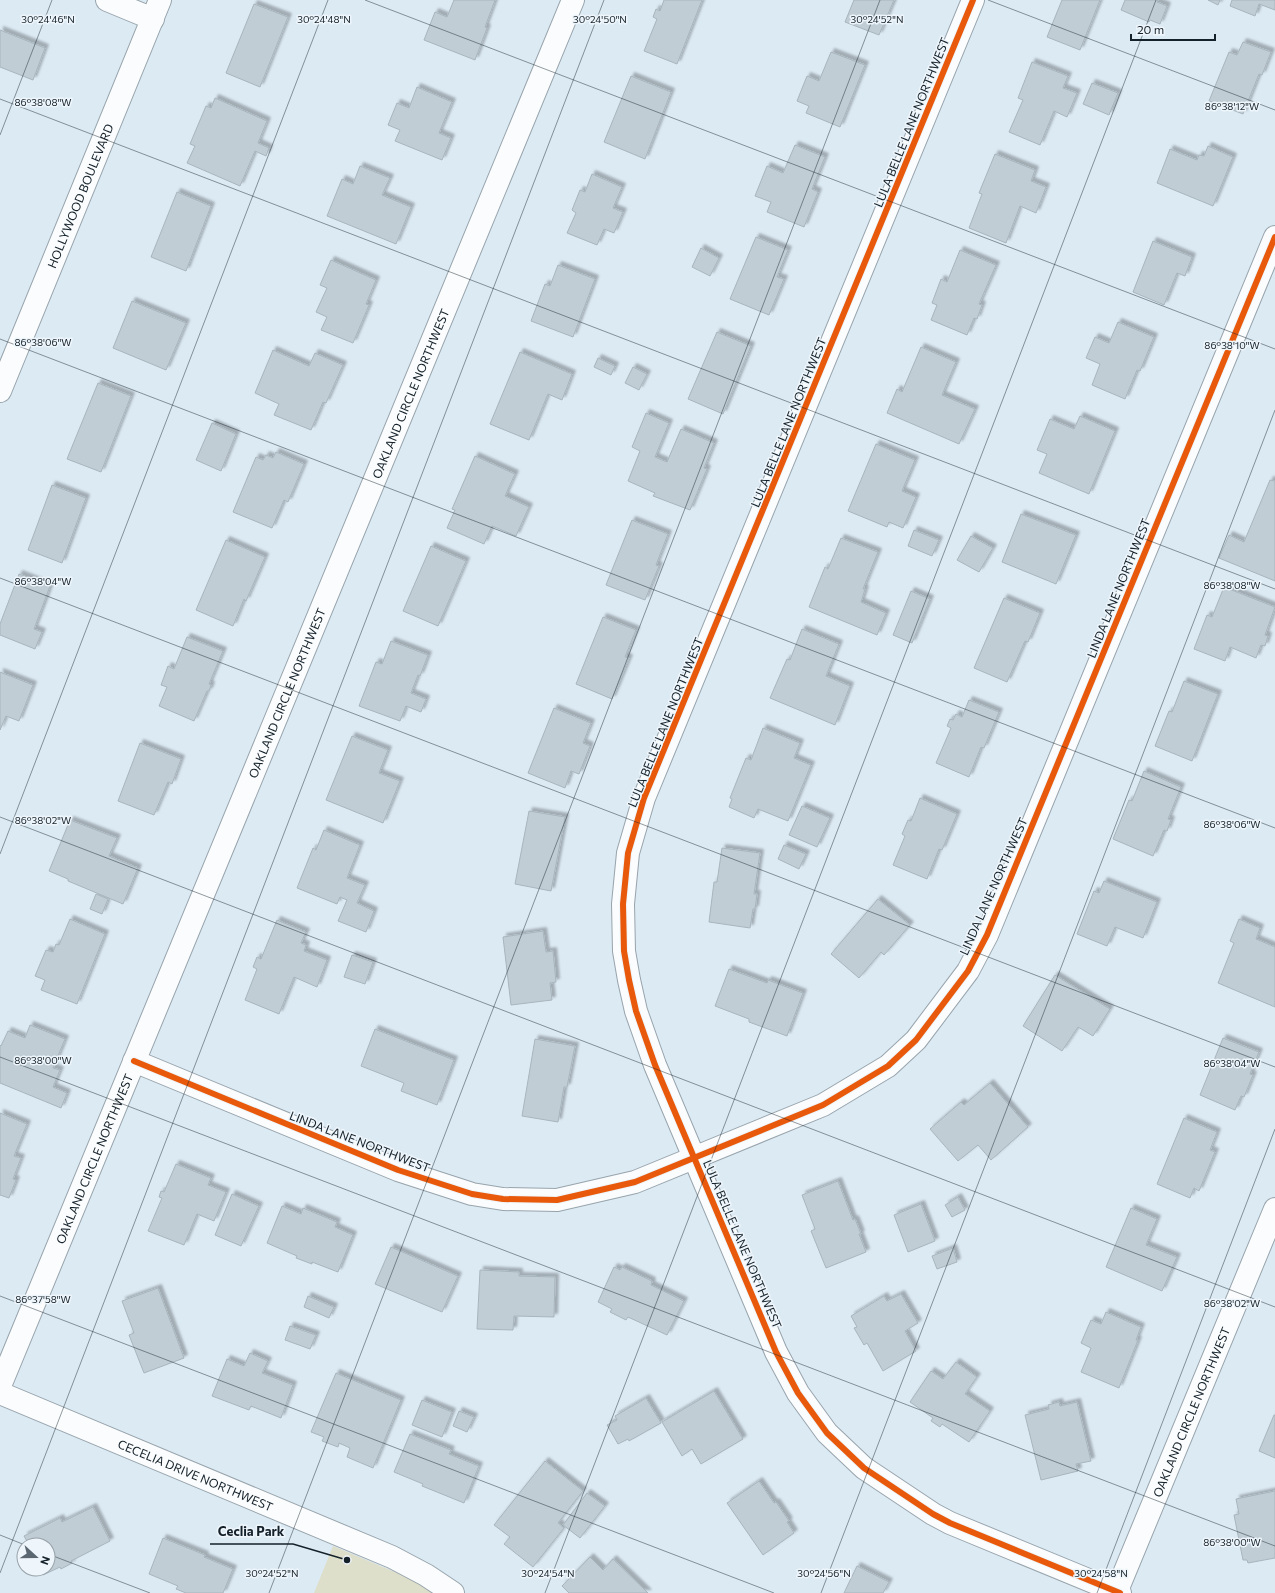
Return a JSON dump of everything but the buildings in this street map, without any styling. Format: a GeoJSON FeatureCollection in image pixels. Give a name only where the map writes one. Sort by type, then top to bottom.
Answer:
{"type":"FeatureCollection","features":[{"type":"Feature","properties":{"kind":"street"},"geometry":{"type":"LineString","coordinates":[[107,0],[157,10]]}},
{"type":"Feature","properties":{"kind":"street","name":"OAKLAND CIRCLE NORTHWEST"},"geometry":{"type":"LineString","coordinates":[[0,1386],[573,0]]}},
{"type":"Feature","properties":{"kind":"street","name":"LULA BELLE LANE NORTHWEST"},"geometry":{"type":"LineString","coordinates":[[973,0],[644,798],[628,853],[623,904],[624,951],[636,1011],[655,1065],[694,1158],[776,1352],[798,1393],[827,1433],[864,1468],[933,1514],[950,1523],[1118,1593]]}},
{"type":"Feature","properties":{"kind":"street","name":"HOLLYWOOD BOULEVARD"},"geometry":{"type":"LineString","coordinates":[[0,391],[157,10]]}},
{"type":"Feature","properties":{"kind":"street","name":"LINDA LANE NORTHWEST"},"geometry":{"type":"LineString","coordinates":[[134,1061],[398,1170],[472,1194],[503,1199],[557,1200],[635,1182],[823,1105],[888,1066],[916,1040],[968,971],[987,935],[1275,237]]}},
{"type":"Feature","properties":{"kind":"street","name":"OAKLAND CIRCLE NORTHWEST"},"geometry":{"type":"LineString","coordinates":[[1118,1593],[1275,1208]]}},
{"type":"Feature","properties":{"kind":"street","name":"CECELIA DRIVE NORTHWEST"},"geometry":{"type":"LineString","coordinates":[[0,1393],[392,1557],[426,1575],[452,1593]]}},
{"type":"Feature","properties":{"kind":"green space"},"geometry":{"type":"Polygon","coordinates":[[[333,1546],[402,1575],[437,1593],[314,1593],[333,1546]]]}},
{"type":"Feature","properties":{"kind":"cycle path"},"geometry":{"type":"LineString","coordinates":[[973,0],[644,798],[628,853],[623,904],[624,951],[636,1011],[655,1065],[776,1352],[798,1393],[827,1433],[864,1468],[933,1514],[950,1523],[1120,1593]]}},
{"type":"Feature","properties":{"kind":"cycle path"},"geometry":{"type":"LineString","coordinates":[[134,1061],[398,1170],[472,1194],[503,1199],[557,1200],[635,1182],[823,1105],[888,1066],[916,1040],[968,971],[987,935],[1275,237]]}},
{"type":"Feature","properties":{"kind":"place","name":"Ceclia Park"},"geometry":{"type":"Point","coordinates":[347,1560]}}]}
